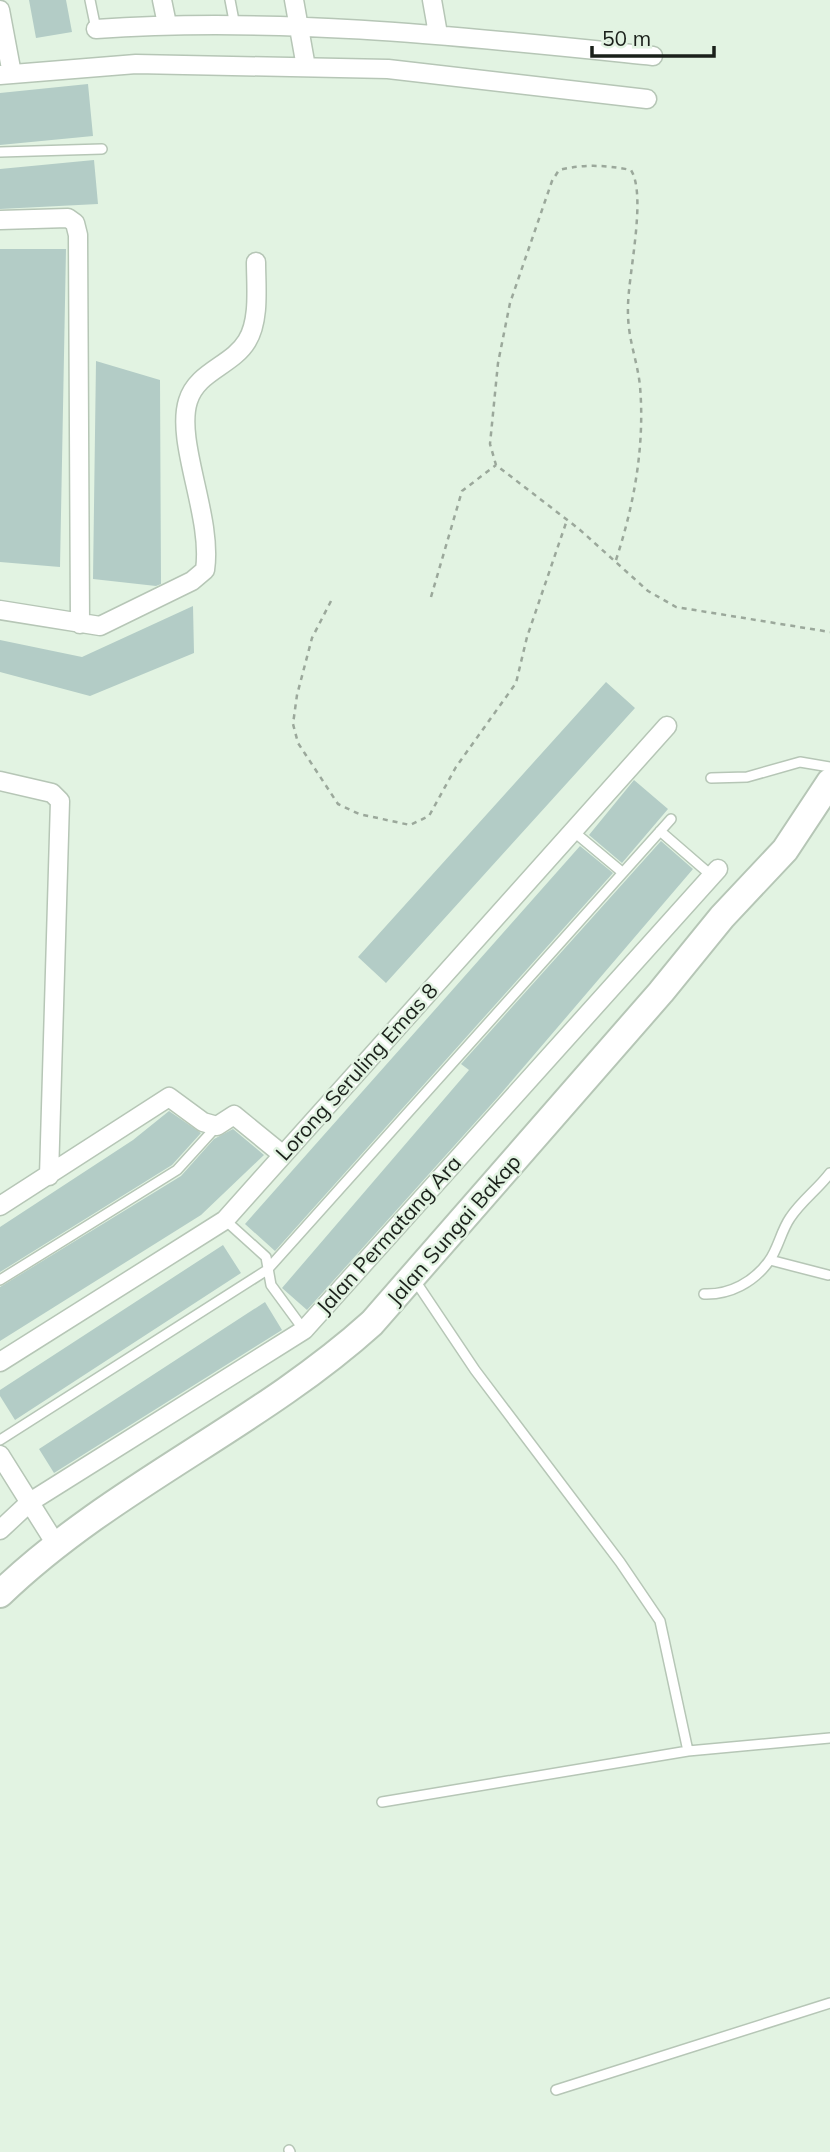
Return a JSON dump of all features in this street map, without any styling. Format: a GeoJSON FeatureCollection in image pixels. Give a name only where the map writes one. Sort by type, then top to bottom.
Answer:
{"type":"FeatureCollection","features":[{"type":"Feature","properties":{"kind":"main road","name":"Jalan Sungai Bakap"},"geometry":{"type":"LineString","coordinates":[[0,1594],[57,1546],[181,1458],[336,1356],[372,1323],[662,992],[722,917],[785,850],[830,782]]}},
{"type":"Feature","properties":{"kind":"street"},"geometry":{"type":"LineString","coordinates":[[162,0],[167,24]]}},
{"type":"Feature","properties":{"kind":"street"},"geometry":{"type":"LineString","coordinates":[[294,0],[306,67]]}},
{"type":"Feature","properties":{"kind":"street"},"geometry":{"type":"LineString","coordinates":[[432,0],[438,34]]}},
{"type":"Feature","properties":{"kind":"street"},"geometry":{"type":"LineString","coordinates":[[0,10],[6,75],[136,64],[388,69],[648,99]]}},
{"type":"Feature","properties":{"kind":"street"},"geometry":{"type":"LineString","coordinates":[[96,29],[167,24],[438,34],[653,56]]}},
{"type":"Feature","properties":{"kind":"street"},"geometry":{"type":"LineString","coordinates":[[0,220],[68,218],[75,223],[78,235],[80,624]]}},
{"type":"Feature","properties":{"kind":"street"},"geometry":{"type":"LineString","coordinates":[[0,610],[100,626],[192,581],[205,569],[208,547],[186,431],[188,400],[203,376],[232,358],[248,341],[256,313],[256,262]]}},
{"type":"Feature","properties":{"kind":"street","name":"Lorong Seruling Emas 8"},"geometry":{"type":"LineString","coordinates":[[0,1362],[225,1220],[667,726]]}},
{"type":"Feature","properties":{"kind":"street"},"geometry":{"type":"LineString","coordinates":[[0,781],[52,793],[60,801],[49,1176]]}},
{"type":"Feature","properties":{"kind":"street","name":"Jalan Permatang Ara"},"geometry":{"type":"LineString","coordinates":[[0,1530],[30,1502],[304,1330],[715,872]]}},
{"type":"Feature","properties":{"kind":"street"},"geometry":{"type":"LineString","coordinates":[[0,1206],[169,1097],[203,1122],[217,1126],[234,1115],[283,1155]]}},
{"type":"Feature","properties":{"kind":"street"},"geometry":{"type":"LineString","coordinates":[[0,1455],[57,1546]]}},
{"type":"Feature","properties":{"kind":"lane"},"geometry":{"type":"LineString","coordinates":[[90,0],[96,29]]}},
{"type":"Feature","properties":{"kind":"lane"},"geometry":{"type":"LineString","coordinates":[[230,0],[234,26]]}},
{"type":"Feature","properties":{"kind":"lane"},"geometry":{"type":"LineString","coordinates":[[0,152],[102,149]]}},
{"type":"Feature","properties":{"kind":"lane"},"geometry":{"type":"LineString","coordinates":[[711,778],[747,777],[800,762],[830,767]]}},
{"type":"Feature","properties":{"kind":"lane"},"geometry":{"type":"LineString","coordinates":[[0,1440],[267,1270],[671,819]]}},
{"type":"Feature","properties":{"kind":"lane"},"geometry":{"type":"LineString","coordinates":[[573,831],[622,872]]}},
{"type":"Feature","properties":{"kind":"lane"},"geometry":{"type":"LineString","coordinates":[[660,831],[715,872]]}},
{"type":"Feature","properties":{"kind":"lane"},"geometry":{"type":"LineString","coordinates":[[0,1280],[177,1170],[217,1126]]}},
{"type":"Feature","properties":{"kind":"lane"},"geometry":{"type":"LineString","coordinates":[[704,1294],[728,1292],[743,1285],[770,1260],[793,1213],[830,1173]]}},
{"type":"Feature","properties":{"kind":"lane"},"geometry":{"type":"LineString","coordinates":[[225,1220],[266,1257],[271,1285],[304,1330]]}},
{"type":"Feature","properties":{"kind":"lane"},"geometry":{"type":"LineString","coordinates":[[770,1260],[828,1276]]}},
{"type":"Feature","properties":{"kind":"lane"},"geometry":{"type":"LineString","coordinates":[[413,1278],[475,1370],[660,1621],[688,1751]]}},
{"type":"Feature","properties":{"kind":"lane"},"geometry":{"type":"LineString","coordinates":[[382,1802],[688,1751],[830,1738]]}},
{"type":"Feature","properties":{"kind":"lane"},"geometry":{"type":"LineString","coordinates":[[556,2090],[830,2003]]}},
{"type":"Feature","properties":{"kind":"path"},"geometry":{"type":"LineString","coordinates":[[616,561],[636,482],[641,426],[639,384],[628,339],[628,289],[634,257],[636,197],[631,170],[605,164],[559,170],[552,181],[510,303],[498,363],[490,444],[496,466],[567,520],[648,591],[676,607],[830,632]]}},
{"type":"Feature","properties":{"kind":"path"},"geometry":{"type":"LineString","coordinates":[[431,597],[462,491],[496,466]]}},
{"type":"Feature","properties":{"kind":"path"},"geometry":{"type":"LineString","coordinates":[[331,601],[312,638],[297,695],[293,724],[298,743],[338,804],[359,814],[411,825],[429,816],[456,767],[516,682],[527,637],[567,520]]}},
{"type":"Feature","properties":{"kind":"building"},"geometry":{"type":"Polygon","coordinates":[[[29,0],[66,0],[72,32],[36,38],[29,0]]]}},
{"type":"Feature","properties":{"kind":"building"},"geometry":{"type":"Polygon","coordinates":[[[88,84],[93,136],[0,145],[0,93],[88,84]]]}},
{"type":"Feature","properties":{"kind":"building"},"geometry":{"type":"Polygon","coordinates":[[[94,160],[98,204],[0,209],[0,169],[94,160]]]}},
{"type":"Feature","properties":{"kind":"building"},"geometry":{"type":"Polygon","coordinates":[[[0,249],[66,249],[60,567],[0,562],[0,249]]]}},
{"type":"Feature","properties":{"kind":"building"},"geometry":{"type":"Polygon","coordinates":[[[96,361],[160,380],[161,584],[156,586],[93,579],[96,361]]]}},
{"type":"Feature","properties":{"kind":"building"},"geometry":{"type":"Polygon","coordinates":[[[193,606],[194,653],[90,696],[0,672],[0,640],[82,657],[193,606]]]}},
{"type":"Feature","properties":{"kind":"building"},"geometry":{"type":"Polygon","coordinates":[[[606,682],[635,708],[386,983],[358,957],[606,682]]]}},
{"type":"Feature","properties":{"kind":"building"},"geometry":{"type":"Polygon","coordinates":[[[634,780],[668,809],[622,863],[589,835],[634,780]]]}},
{"type":"Feature","properties":{"kind":"building"},"geometry":{"type":"Polygon","coordinates":[[[661,841],[693,869],[498,1097],[307,1310],[282,1288],[469,1070],[461,1064],[661,841]]]}},
{"type":"Feature","properties":{"kind":"building"},"geometry":{"type":"Polygon","coordinates":[[[580,846],[613,873],[275,1251],[245,1224],[580,846]]]}},
{"type":"Feature","properties":{"kind":"building"},"geometry":{"type":"Polygon","coordinates":[[[169,1111],[201,1133],[172,1165],[0,1272],[0,1227],[133,1140],[169,1111]]]}},
{"type":"Feature","properties":{"kind":"building"},"geometry":{"type":"Polygon","coordinates":[[[233,1129],[264,1155],[201,1215],[0,1341],[0,1287],[181,1176],[214,1139],[233,1129]]]}},
{"type":"Feature","properties":{"kind":"building"},"geometry":{"type":"Polygon","coordinates":[[[223,1245],[241,1273],[15,1420],[0,1396],[0,1390],[223,1245]]]}},
{"type":"Feature","properties":{"kind":"building"},"geometry":{"type":"Polygon","coordinates":[[[265,1302],[282,1330],[54,1473],[39,1449],[265,1302]]]}}]}
